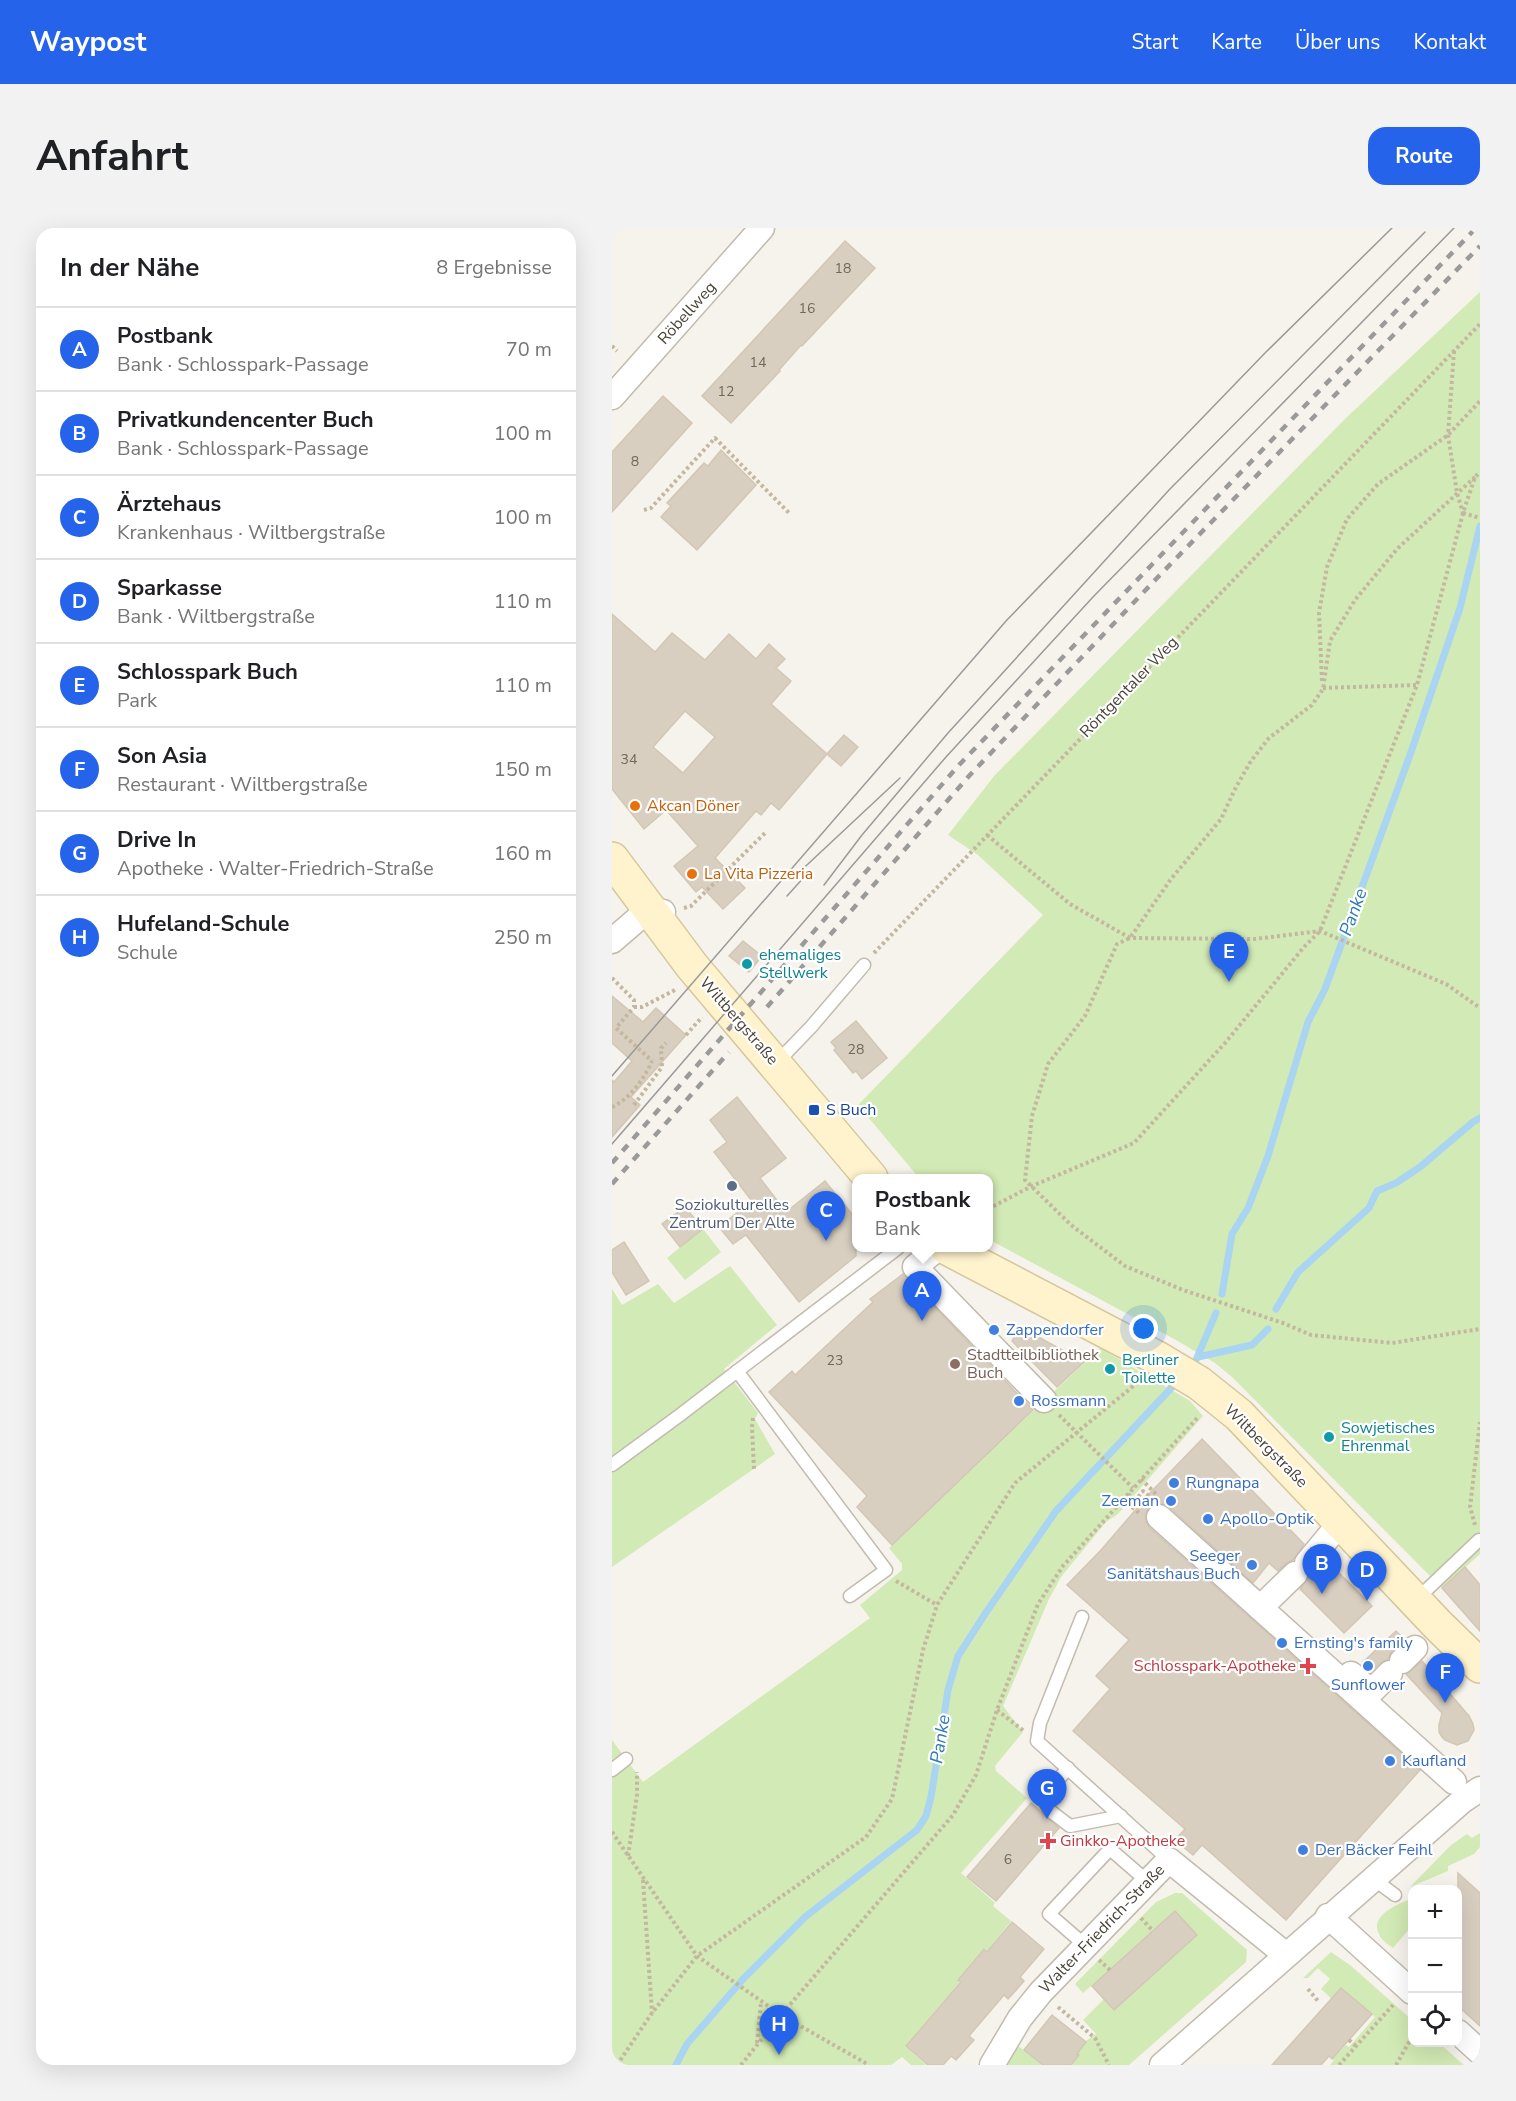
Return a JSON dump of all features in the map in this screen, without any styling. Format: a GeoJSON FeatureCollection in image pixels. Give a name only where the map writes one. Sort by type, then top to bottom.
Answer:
{"type":"FeatureCollection","features":[{"type":"Feature","properties":{"kind":"main road","name":"Wiltbergstraße"},"geometry":{"type":"LineString","coordinates":[[612,859],[692,966],[867,1174]]}},
{"type":"Feature","properties":{"kind":"main road","name":"Wiltbergstraße"},"geometry":{"type":"LineString","coordinates":[[955,1252],[1157,1358],[1214,1395],[1239,1415],[1415,1600],[1416,1647],[1480,1666]]}},
{"type":"Feature","properties":{"kind":"street","name":"Röbellweg"},"geometry":{"type":"LineString","coordinates":[[612,396],[762,228]]}},
{"type":"Feature","properties":{"kind":"street"},"geometry":{"type":"LineString","coordinates":[[612,941],[649,909],[667,912],[858,1146],[868,1174]]}},
{"type":"Feature","properties":{"kind":"street"},"geometry":{"type":"LineString","coordinates":[[933,1252],[915,1267],[1044,1400]]}},
{"type":"Feature","properties":{"kind":"street"},"geometry":{"type":"LineString","coordinates":[[1159,1516],[1454,1782]]}},
{"type":"Feature","properties":{"kind":"street"},"geometry":{"type":"LineString","coordinates":[[1260,1608],[1301,1568],[1341,1522]]}},
{"type":"Feature","properties":{"kind":"street"},"geometry":{"type":"LineString","coordinates":[[1342,1682],[1350,1672],[1371,1692],[1416,1647]]}},
{"type":"Feature","properties":{"kind":"street"},"geometry":{"type":"LineString","coordinates":[[1162,2065],[1372,1878],[1462,1800],[1480,1788]]}},
{"type":"Feature","properties":{"kind":"street","name":"Walter-Friedrich-Straße"},"geometry":{"type":"LineString","coordinates":[[992,2065],[1020,2018],[1041,1992],[1169,1860],[1286,1955]]}},
{"type":"Feature","properties":{"kind":"street"},"geometry":{"type":"LineString","coordinates":[[1329,1916],[1408,1987]]}},
{"type":"Feature","properties":{"kind":"street"},"geometry":{"type":"LineString","coordinates":[[1462,2036],[1480,2052]]}},
{"type":"Feature","properties":{"kind":"lane"},"geometry":{"type":"LineString","coordinates":[[783,1056],[812,1027],[864,965]]}},
{"type":"Feature","properties":{"kind":"lane"},"geometry":{"type":"LineString","coordinates":[[612,1465],[893,1252]]}},
{"type":"Feature","properties":{"kind":"lane"},"geometry":{"type":"LineString","coordinates":[[737,1371],[886,1570],[850,1596]]}},
{"type":"Feature","properties":{"kind":"lane"},"geometry":{"type":"LineString","coordinates":[[1415,1600],[1479,1540]]}},
{"type":"Feature","properties":{"kind":"lane"},"geometry":{"type":"LineString","coordinates":[[1082,1617],[1040,1723],[1037,1741],[1169,1860]]}},
{"type":"Feature","properties":{"kind":"lane"},"geometry":{"type":"LineString","coordinates":[[612,1770],[632,1761]]}},
{"type":"Feature","properties":{"kind":"lane"},"geometry":{"type":"LineString","coordinates":[[1068,1768],[1043,1798],[1049,1810],[1070,1826],[1121,1816]]}},
{"type":"Feature","properties":{"kind":"lane"},"geometry":{"type":"LineString","coordinates":[[1086,1946],[1049,1914],[1110,1849],[1147,1881]]}},
{"type":"Feature","properties":{"kind":"lane"},"geometry":{"type":"LineString","coordinates":[[1372,1878],[1395,1895]]}},
{"type":"Feature","properties":{"kind":"path","name":"Röntgentaler Weg"},"geometry":{"type":"LineString","coordinates":[[864,965],[1480,324]]}},
{"type":"Feature","properties":{"kind":"path"},"geometry":{"type":"LineString","coordinates":[[612,346],[617,351]]}},
{"type":"Feature","properties":{"kind":"path"},"geometry":{"type":"LineString","coordinates":[[1454,351],[1448,435],[1457,493],[1463,513]]}},
{"type":"Feature","properties":{"kind":"path"},"geometry":{"type":"LineString","coordinates":[[1323,689],[1319,613],[1327,567],[1347,519],[1378,484],[1448,435],[1480,401]]}},
{"type":"Feature","properties":{"kind":"path"},"geometry":{"type":"LineString","coordinates":[[644,510],[651,508],[715,438],[789,513]]}},
{"type":"Feature","properties":{"kind":"path"},"geometry":{"type":"LineString","coordinates":[[1130,938],[1171,879],[1221,819],[1251,761],[1269,738],[1312,705],[1323,689],[1330,641],[1355,600],[1397,549],[1480,472]]}},
{"type":"Feature","properties":{"kind":"path"},"geometry":{"type":"LineString","coordinates":[[993,1206],[1032,1186],[1134,1143],[1225,1043],[1304,946],[1320,931],[1417,685],[1463,513],[1475,477]]}},
{"type":"Feature","properties":{"kind":"path"},"geometry":{"type":"LineString","coordinates":[[1463,513],[1480,518]]}},
{"type":"Feature","properties":{"kind":"path"},"geometry":{"type":"LineString","coordinates":[[1323,689],[1417,685]]}},
{"type":"Feature","properties":{"kind":"path"},"geometry":{"type":"LineString","coordinates":[[691,906],[766,831]]}},
{"type":"Feature","properties":{"kind":"path"},"geometry":{"type":"LineString","coordinates":[[987,835],[1071,904],[1130,938]]}},
{"type":"Feature","properties":{"kind":"path"},"geometry":{"type":"LineString","coordinates":[[1480,1008],[1446,984],[1320,931],[1255,939],[1130,938],[1117,944],[1085,1016],[1048,1064],[1032,1116],[1026,1180],[1071,1225],[1125,1266],[1183,1290],[1283,1323],[1311,1335],[1392,1343],[1480,1329]]}},
{"type":"Feature","properties":{"kind":"path"},"geometry":{"type":"LineString","coordinates":[[612,978],[634,1000],[634,1007],[616,1028],[652,1061]]}},
{"type":"Feature","properties":{"kind":"path"},"geometry":{"type":"LineString","coordinates":[[634,1007],[642,1007],[674,992],[682,983]]}},
{"type":"Feature","properties":{"kind":"path"},"geometry":{"type":"LineString","coordinates":[[686,1035],[706,1012]]}},
{"type":"Feature","properties":{"kind":"path"},"geometry":{"type":"LineString","coordinates":[[634,1105],[662,1067],[661,1048],[666,1043]]}},
{"type":"Feature","properties":{"kind":"path"},"geometry":{"type":"LineString","coordinates":[[646,1068],[652,1061]]}},
{"type":"Feature","properties":{"kind":"path"},"geometry":{"type":"LineString","coordinates":[[612,1107],[622,1103],[646,1075],[652,1061]]}},
{"type":"Feature","properties":{"kind":"path"},"geometry":{"type":"LineString","coordinates":[[617,2065],[652,2013],[697,1956],[866,1837],[892,1799],[923,1650],[937,1605],[1015,1483],[1144,1378],[1157,1358]]}},
{"type":"Feature","properties":{"kind":"path"},"geometry":{"type":"LineString","coordinates":[[741,2065],[781,2015],[953,1815],[976,1775],[997,1710],[1038,1604],[1063,1566],[1204,1410],[1214,1395]]}},
{"type":"Feature","properties":{"kind":"path"},"geometry":{"type":"LineString","coordinates":[[754,1469],[752,1427],[756,1397]]}},
{"type":"Feature","properties":{"kind":"path"},"geometry":{"type":"LineString","coordinates":[[1479,1540],[1470,1507],[1480,1422]]}},
{"type":"Feature","properties":{"kind":"path"},"geometry":{"type":"LineString","coordinates":[[1075,1432],[1133,1488]]}},
{"type":"Feature","properties":{"kind":"path"},"geometry":{"type":"LineString","coordinates":[[882,1573],[937,1605]]}},
{"type":"Feature","properties":{"kind":"path"},"geometry":{"type":"LineString","coordinates":[[997,1710],[1037,1741]]}},
{"type":"Feature","properties":{"kind":"path"},"geometry":{"type":"LineString","coordinates":[[628,1857],[637,1795],[632,1761]]}},
{"type":"Feature","properties":{"kind":"path"},"geometry":{"type":"LineString","coordinates":[[612,1832],[697,1956],[781,2015],[869,2065]]}},
{"type":"Feature","properties":{"kind":"path"},"geometry":{"type":"LineString","coordinates":[[643,1879],[652,2013]]}},
{"type":"Feature","properties":{"kind":"path"},"geometry":{"type":"LineString","coordinates":[[1308,1989],[1318,2001]]}},
{"type":"Feature","properties":{"kind":"path"},"geometry":{"type":"LineString","coordinates":[[1041,1992],[1095,2038],[1109,2065]]}},
{"type":"Feature","properties":{"kind":"path"},"geometry":{"type":"LineString","coordinates":[[756,2045],[762,2002]]}},
{"type":"Feature","properties":{"kind":"path"},"geometry":{"type":"LineString","coordinates":[[1340,2065],[1388,2010]]}},
{"type":"Feature","properties":{"kind":"path"},"geometry":{"type":"LineString","coordinates":[[1349,2040],[1356,2046]]}},
{"type":"Feature","properties":{"kind":"path"},"geometry":{"type":"LineString","coordinates":[[1396,2065],[1408,2045]]}},
{"type":"Feature","properties":{"kind":"green space"},"geometry":{"type":"Polygon","coordinates":[[[1480,292],[1480,1554],[1442,1588],[1232,1377],[1215,1363],[993,1242],[993,1174],[916,1174],[858,1105],[1043,915],[978,855],[948,835],[995,775],[1346,418],[1480,292]]]}},
{"type":"Feature","properties":{"kind":"green space"},"geometry":{"type":"Polygon","coordinates":[[[703,1229],[721,1252],[685,1280],[667,1258],[703,1229]]]}},
{"type":"Feature","properties":{"kind":"green space"},"geometry":{"type":"Polygon","coordinates":[[[730,1266],[777,1325],[724,1369],[758,1413],[755,1419],[775,1454],[612,1567],[612,1289],[622,1305],[658,1284],[674,1303],[730,1266]]]}},
{"type":"Feature","properties":{"kind":"green space"},"geometry":{"type":"Polygon","coordinates":[[[1100,1348],[1190,1401],[1203,1416],[1118,1514],[1106,1522],[1061,1577],[1049,1599],[1003,1706],[1023,1732],[995,1766],[996,1771],[1027,1798],[961,1873],[995,1903],[993,1906],[1011,1921],[987,1951],[984,1948],[958,1979],[960,1982],[905,2046],[926,2065],[911,2065],[902,2057],[891,2065],[612,2065],[612,1740],[643,1782],[870,1618],[860,1605],[902,1570],[902,1564],[889,1548],[1100,1348]]]}},
{"type":"Feature","properties":{"kind":"green space"},"geometry":{"type":"Polygon","coordinates":[[[1480,1833],[1480,1847],[1474,1854],[1448,1866],[1448,1871],[1412,1885],[1451,1845],[1467,1834],[1472,1838],[1480,1833]]]}},
{"type":"Feature","properties":{"kind":"green space"},"geometry":{"type":"Polygon","coordinates":[[[1175,1893],[1182,1893],[1247,1950],[1246,1962],[1129,2065],[1071,2065],[1079,2056],[1077,2054],[1086,2041],[1096,2034],[1083,2020],[1104,1999],[1114,2010],[1197,1935],[1175,1911],[1083,1993],[1075,1984],[1156,1902],[1175,1893]]]}},
{"type":"Feature","properties":{"kind":"green space"},"geometry":{"type":"Polygon","coordinates":[[[1408,1900],[1408,1931],[1393,1948],[1380,1936],[1377,1927],[1382,1915],[1408,1900]]]}},
{"type":"Feature","properties":{"kind":"green space"},"geometry":{"type":"Polygon","coordinates":[[[1331,1952],[1350,1965],[1408,2016],[1408,2047],[1444,2047],[1464,2065],[1330,2065],[1334,2060],[1332,2059],[1346,2045],[1349,2047],[1375,2017],[1342,1988],[1332,1999],[1321,1989],[1330,1979],[1318,1968],[1308,1978],[1303,1978],[1331,1952]]]}},
{"type":"Feature","properties":{"kind":"green space"},"geometry":{"type":"Polygon","coordinates":[[[1016,2044],[1042,2065],[1005,2065],[1016,2044]]]}},
{"type":"Feature","properties":{"kind":"building"},"geometry":{"type":"Polygon","coordinates":[[[845,241],[875,268],[801,345],[731,423],[702,396],[845,241]]]}},
{"type":"Feature","properties":{"kind":"building"},"geometry":{"type":"Polygon","coordinates":[[[663,396],[692,423],[612,512],[612,452],[663,396]]]}},
{"type":"Feature","properties":{"kind":"building"},"geometry":{"type":"Polygon","coordinates":[[[721,450],[756,485],[697,550],[661,517],[671,506],[667,503],[704,463],[708,466],[721,450]]]}},
{"type":"Feature","properties":{"kind":"building"},"geometry":{"type":"Polygon","coordinates":[[[612,614],[655,652],[672,633],[705,660],[729,634],[756,659],[769,644],[785,659],[776,668],[791,681],[771,704],[827,754],[779,810],[771,803],[761,815],[756,811],[715,858],[745,888],[723,909],[702,887],[696,892],[674,866],[698,846],[666,810],[644,829],[612,789],[612,614]],[[685,711],[653,747],[683,773],[715,737],[685,711]]]}},
{"type":"Feature","properties":{"kind":"building"},"geometry":{"type":"Polygon","coordinates":[[[844,735],[858,747],[841,766],[827,754],[844,735]]]}},
{"type":"Feature","properties":{"kind":"building","name":"ehemaliges Stellwerk"},"geometry":{"type":"Polygon","coordinates":[[[743,941],[762,956],[749,972],[729,956],[743,941]]]}},
{"type":"Feature","properties":{"kind":"building"},"geometry":{"type":"Polygon","coordinates":[[[612,996],[643,1022],[656,1008],[686,1035],[631,1097],[640,1105],[612,1137],[612,1080],[614,1082],[632,1061],[612,1043],[612,996]]]}},
{"type":"Feature","properties":{"kind":"building"},"geometry":{"type":"Polygon","coordinates":[[[856,1021],[887,1058],[862,1079],[856,1071],[853,1073],[834,1050],[836,1048],[831,1042],[856,1021]]]}},
{"type":"Feature","properties":{"kind":"building"},"geometry":{"type":"Polygon","coordinates":[[[737,1097],[786,1158],[760,1178],[786,1212],[825,1181],[852,1214],[852,1252],[856,1252],[856,1256],[799,1302],[746,1235],[733,1244],[719,1227],[752,1201],[714,1152],[727,1142],[710,1120],[737,1097]]]}},
{"type":"Feature","properties":{"kind":"building"},"geometry":{"type":"Polygon","coordinates":[[[685,1207],[703,1229],[680,1247],[662,1224],[685,1207]]]}},
{"type":"Feature","properties":{"kind":"building"},"geometry":{"type":"Polygon","coordinates":[[[624,1242],[649,1281],[626,1295],[612,1272],[612,1250],[624,1242]]]}},
{"type":"Feature","properties":{"kind":"building"},"geometry":{"type":"Polygon","coordinates":[[[903,1274],[1033,1410],[892,1545],[857,1507],[867,1496],[769,1392],[792,1371],[795,1375],[873,1302],[870,1299],[903,1274]]]}},
{"type":"Feature","properties":{"kind":"building"},"geometry":{"type":"Polygon","coordinates":[[[1020,1327],[1084,1362],[1057,1387],[1012,1341],[1020,1327]]]}},
{"type":"Feature","properties":{"kind":"building"},"geometry":{"type":"Polygon","coordinates":[[[1202,1439],[1304,1544],[1293,1560],[1278,1571],[1269,1563],[1253,1583],[1168,1506],[1155,1503],[1149,1507],[1145,1515],[1149,1527],[1420,1770],[1286,1920],[1202,1845],[1193,1855],[1175,1840],[1185,1829],[1073,1731],[1110,1689],[1096,1676],[1129,1640],[1067,1585],[1202,1439]]]}},
{"type":"Feature","properties":{"kind":"building"},"geometry":{"type":"Polygon","coordinates":[[[1324,1564],[1329,1569],[1332,1566],[1372,1606],[1344,1633],[1300,1589],[1309,1577],[1318,1572],[1324,1564]]]}},
{"type":"Feature","properties":{"kind":"building"},"geometry":{"type":"Polygon","coordinates":[[[1465,1567],[1480,1585],[1480,1631],[1442,1588],[1465,1567]]]}},
{"type":"Feature","properties":{"kind":"building"},"geometry":{"type":"Polygon","coordinates":[[[1396,1631],[1404,1639],[1392,1651],[1388,1659],[1372,1671],[1363,1662],[1396,1631]]]}},
{"type":"Feature","properties":{"kind":"building"},"geometry":{"type":"Polygon","coordinates":[[[1422,1661],[1469,1716],[1474,1730],[1468,1741],[1457,1745],[1445,1740],[1439,1732],[1442,1713],[1406,1674],[1422,1661]]]}},
{"type":"Feature","properties":{"kind":"building"},"geometry":{"type":"Polygon","coordinates":[[[1031,1803],[1059,1828],[996,1901],[967,1877],[1031,1803]]]}},
{"type":"Feature","properties":{"kind":"building"},"geometry":{"type":"Polygon","coordinates":[[[1458,1873],[1480,1893],[1480,2026],[1462,2010],[1462,1885],[1458,1885],[1458,1873]]]}},
{"type":"Feature","properties":{"kind":"building"},"geometry":{"type":"Polygon","coordinates":[[[1175,1911],[1197,1935],[1114,2010],[1092,1986],[1175,1911]]]}},
{"type":"Feature","properties":{"kind":"building"},"geometry":{"type":"Polygon","coordinates":[[[1012,1922],[1044,1949],[1020,1977],[1024,1981],[1008,1999],[1004,1995],[969,2036],[974,2040],[956,2060],[951,2056],[943,2065],[928,2065],[906,2046],[961,1982],[958,1980],[984,1949],[987,1952],[1012,1922]]]}},
{"type":"Feature","properties":{"kind":"building"},"geometry":{"type":"Polygon","coordinates":[[[1341,1988],[1372,2014],[1332,2059],[1329,2056],[1321,2065],[1272,2065],[1341,1988]]]}},
{"type":"Feature","properties":{"kind":"building"},"geometry":{"type":"Polygon","coordinates":[[[1052,2015],[1086,2042],[1071,2065],[1043,2065],[1024,2050],[1052,2015]]]}},
{"type":"Feature","properties":{"kind":"waterway","name":"Panke"},"geometry":{"type":"LineString","coordinates":[[1222,1294],[1232,1234],[1248,1208],[1268,1156],[1308,1022],[1325,989],[1410,755],[1460,608],[1480,526]]}},
{"type":"Feature","properties":{"kind":"waterway"},"geometry":{"type":"LineString","coordinates":[[1276,1309],[1298,1272],[1369,1208],[1377,1191],[1396,1183],[1420,1167],[1480,1118]]}},
{"type":"Feature","properties":{"kind":"waterway","name":"Panke"},"geometry":{"type":"LineString","coordinates":[[1196,1360],[1216,1313]]}},
{"type":"Feature","properties":{"kind":"waterway"},"geometry":{"type":"LineString","coordinates":[[1198,1357],[1252,1345],[1268,1329]]}},
{"type":"Feature","properties":{"kind":"waterway","name":"Panke"},"geometry":{"type":"LineString","coordinates":[[676,2065],[687,2044],[744,1978],[805,1917],[917,1830],[926,1816],[931,1797],[948,1690],[958,1656],[1056,1511],[1175,1384]]}},
{"type":"Feature","properties":{"kind":"tram line"},"geometry":{"type":"LineString","coordinates":[[612,1076],[1006,621],[1265,353],[1392,228]]}},
{"type":"Feature","properties":{"kind":"tram line"},"geometry":{"type":"LineString","coordinates":[[612,1144],[946,757],[1093,597],[1454,228]]}},
{"type":"Feature","properties":{"kind":"tram line"},"geometry":{"type":"LineString","coordinates":[[824,885],[862,835],[948,733],[1169,490],[1425,232]]}},
{"type":"Feature","properties":{"kind":"tram line"},"geometry":{"type":"LineString","coordinates":[[793,878],[900,778]]}},
{"type":"Feature","properties":{"kind":"tram line"},"geometry":{"type":"LineString","coordinates":[[787,896],[806,875]]}},
{"type":"Feature","properties":{"kind":"railway"},"geometry":{"type":"LineString","coordinates":[[612,1163],[959,765],[1476,228]]}},
{"type":"Feature","properties":{"kind":"railway"},"geometry":{"type":"LineString","coordinates":[[767,1007],[969,776],[1157,578],[1480,246]]}},
{"type":"Feature","properties":{"kind":"railway"},"geometry":{"type":"LineString","coordinates":[[612,1184],[729,1052]]}},
{"type":"Feature","properties":{"kind":"place","name":"Akcan Döner"},"geometry":{"type":"Point","coordinates":[635,806]}},
{"type":"Feature","properties":{"kind":"place","name":"La Vita Pizzeria"},"geometry":{"type":"Point","coordinates":[692,874]}},
{"type":"Feature","properties":{"kind":"place","name":"ehemaliges Stellwerk"},"geometry":{"type":"Point","coordinates":[747,964]}},
{"type":"Feature","properties":{"kind":"place","name":"Schlosspark Buch"},"geometry":{"type":"Point","coordinates":[1229,982]}},
{"type":"Feature","properties":{"kind":"place","name":"S Buch"},"geometry":{"type":"Point","coordinates":[814,1110]}},
{"type":"Feature","properties":{"kind":"place","name":"Soziokulturelles Zentrum Der Alte"},"geometry":{"type":"Point","coordinates":[732,1186]}},
{"type":"Feature","properties":{"kind":"place","name":"Ärztehaus"},"geometry":{"type":"Point","coordinates":[826,1241]}},
{"type":"Feature","properties":{"kind":"place","name":"Postbank"},"geometry":{"type":"Point","coordinates":[922,1321]}},
{"type":"Feature","properties":{"kind":"place","name":"Zappendorfer"},"geometry":{"type":"Point","coordinates":[994,1330]}},
{"type":"Feature","properties":{"kind":"place","name":"Stadtteilbibliothek Buch"},"geometry":{"type":"Point","coordinates":[955,1364]}},
{"type":"Feature","properties":{"kind":"place","name":"Berliner Toilette"},"geometry":{"type":"Point","coordinates":[1110,1369]}},
{"type":"Feature","properties":{"kind":"place","name":"Rossmann"},"geometry":{"type":"Point","coordinates":[1019,1401]}},
{"type":"Feature","properties":{"kind":"place","name":"Sowjetisches Ehrenmal"},"geometry":{"type":"Point","coordinates":[1329,1437]}},
{"type":"Feature","properties":{"kind":"place","name":"Rungnapa"},"geometry":{"type":"Point","coordinates":[1174,1483]}},
{"type":"Feature","properties":{"kind":"place","name":"Zeeman"},"geometry":{"type":"Point","coordinates":[1171,1501]}},
{"type":"Feature","properties":{"kind":"place","name":"Apollo-Optik"},"geometry":{"type":"Point","coordinates":[1208,1519]}},
{"type":"Feature","properties":{"kind":"place","name":"Seeger Sanitätshaus Buch"},"geometry":{"type":"Point","coordinates":[1252,1565]}},
{"type":"Feature","properties":{"kind":"place","name":"Privatkundencenter Buch"},"geometry":{"type":"Point","coordinates":[1322,1594]}},
{"type":"Feature","properties":{"kind":"place","name":"Sparkasse"},"geometry":{"type":"Point","coordinates":[1367,1601]}},
{"type":"Feature","properties":{"kind":"place","name":"Ernsting's family"},"geometry":{"type":"Point","coordinates":[1282,1643]}},
{"type":"Feature","properties":{"kind":"place","name":"Schlosspark-Apotheke"},"geometry":{"type":"Point","coordinates":[1308,1666]}},
{"type":"Feature","properties":{"kind":"place","name":"Sunflower"},"geometry":{"type":"Point","coordinates":[1368,1666]}},
{"type":"Feature","properties":{"kind":"place","name":"Son Asia"},"geometry":{"type":"Point","coordinates":[1445,1703]}},
{"type":"Feature","properties":{"kind":"place","name":"Kaufland"},"geometry":{"type":"Point","coordinates":[1390,1761]}},
{"type":"Feature","properties":{"kind":"place","name":"Drive In"},"geometry":{"type":"Point","coordinates":[1047,1819]}},
{"type":"Feature","properties":{"kind":"place","name":"Ginkko-Apotheke"},"geometry":{"type":"Point","coordinates":[1048,1841]}},
{"type":"Feature","properties":{"kind":"place","name":"Der Bäcker Feihl"},"geometry":{"type":"Point","coordinates":[1303,1850]}},
{"type":"Feature","properties":{"kind":"place","name":"Hufeland-Schule"},"geometry":{"type":"Point","coordinates":[779,2055]}}]}
